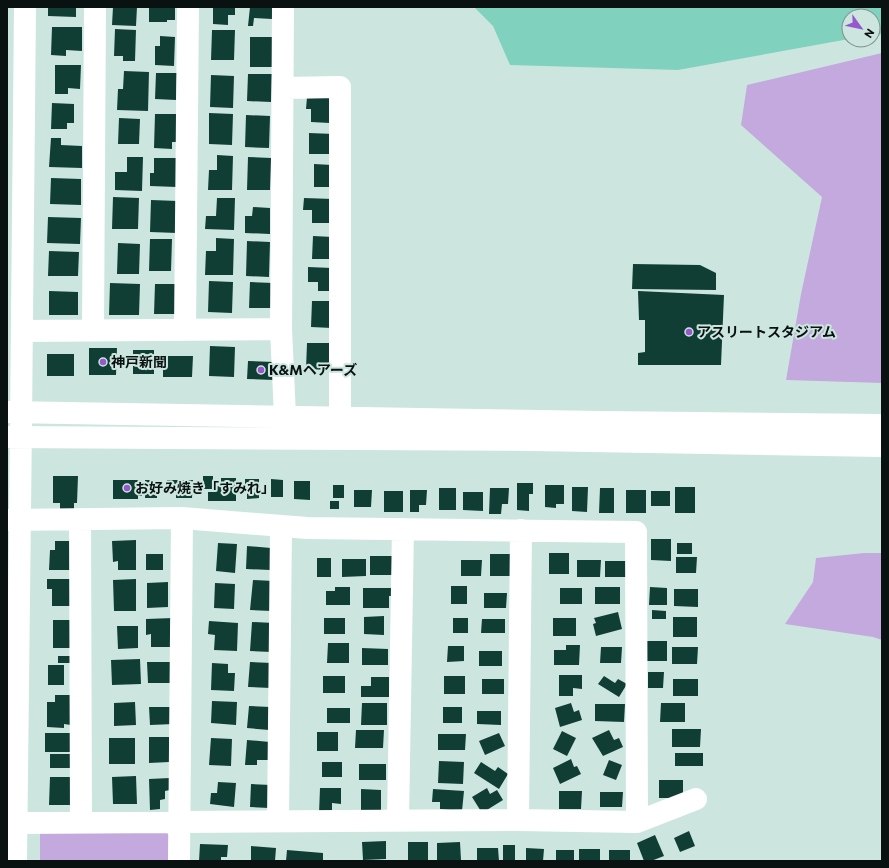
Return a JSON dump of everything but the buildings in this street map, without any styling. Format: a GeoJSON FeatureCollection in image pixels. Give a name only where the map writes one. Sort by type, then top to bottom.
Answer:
{"type":"FeatureCollection","features":[{"type":"Feature","properties":{"kind":"street"},"geometry":{"type":"LineString","coordinates":[[16,861],[13,437],[14,412],[23,331],[25,7]]}},
{"type":"Feature","properties":{"kind":"street"},"geometry":{"type":"LineString","coordinates":[[93,330],[95,7]]}},
{"type":"Feature","properties":{"kind":"street"},"geometry":{"type":"LineString","coordinates":[[185,330],[188,7]]}},
{"type":"Feature","properties":{"kind":"street"},"geometry":{"type":"LineString","coordinates":[[283,7],[281,330],[285,416]]}},
{"type":"Feature","properties":{"kind":"street"},"geometry":{"type":"LineString","coordinates":[[283,88],[340,87],[340,418]]}},
{"type":"Feature","properties":{"kind":"street"},"geometry":{"type":"LineString","coordinates":[[23,331],[281,330]]}},
{"type":"Feature","properties":{"kind":"street"},"geometry":{"type":"LineString","coordinates":[[14,412],[882,425]]}},
{"type":"Feature","properties":{"kind":"street"},"geometry":{"type":"LineString","coordinates":[[13,437],[525,440],[882,446]]}},
{"type":"Feature","properties":{"kind":"street"},"geometry":{"type":"LineString","coordinates":[[13,520],[182,518],[281,526],[636,532],[637,822]]}},
{"type":"Feature","properties":{"kind":"street"},"geometry":{"type":"LineString","coordinates":[[179,861],[178,821],[182,518]]}},
{"type":"Feature","properties":{"kind":"street"},"geometry":{"type":"LineString","coordinates":[[80,520],[81,822]]}},
{"type":"Feature","properties":{"kind":"street"},"geometry":{"type":"LineString","coordinates":[[278,821],[281,526]]}},
{"type":"Feature","properties":{"kind":"street"},"geometry":{"type":"LineString","coordinates":[[398,820],[403,529]]}},
{"type":"Feature","properties":{"kind":"street"},"geometry":{"type":"LineString","coordinates":[[518,820],[521,530]]}},
{"type":"Feature","properties":{"kind":"street"},"geometry":{"type":"LineString","coordinates":[[16,822],[398,820],[637,822],[696,799]]}},
{"type":"Feature","properties":{"kind":"shaded area"},"geometry":{"type":"Polygon","coordinates":[[[474,7],[882,7],[882,34],[881,8],[841,8],[841,40],[678,70],[510,65],[493,26],[474,7]]]}},
{"type":"Feature","properties":{"kind":"shaded area"},"geometry":{"type":"Polygon","coordinates":[[[882,53],[882,383],[786,380],[801,294],[822,197],[741,125],[747,85],[882,53]]]}},
{"type":"Feature","properties":{"kind":"shaded area"},"geometry":{"type":"Polygon","coordinates":[[[864,553],[882,553],[882,640],[873,637],[785,624],[813,582],[816,558],[864,553]]]}},
{"type":"Feature","properties":{"kind":"shaded area"},"geometry":{"type":"Polygon","coordinates":[[[40,831],[165,831],[173,840],[173,861],[40,861],[40,831]]]}},
{"type":"Feature","properties":{"kind":"place","name":"アスリートスタジアム"},"geometry":{"type":"Point","coordinates":[689,332]}},
{"type":"Feature","properties":{"kind":"place","name":"神戸新聞"},"geometry":{"type":"Point","coordinates":[103,362]}},
{"type":"Feature","properties":{"kind":"place","name":"K&Mヘアーズ"},"geometry":{"type":"Point","coordinates":[261,370]}},
{"type":"Feature","properties":{"kind":"place","name":"お好み焼き「すみれ」"},"geometry":{"type":"Point","coordinates":[127,488]}}]}
